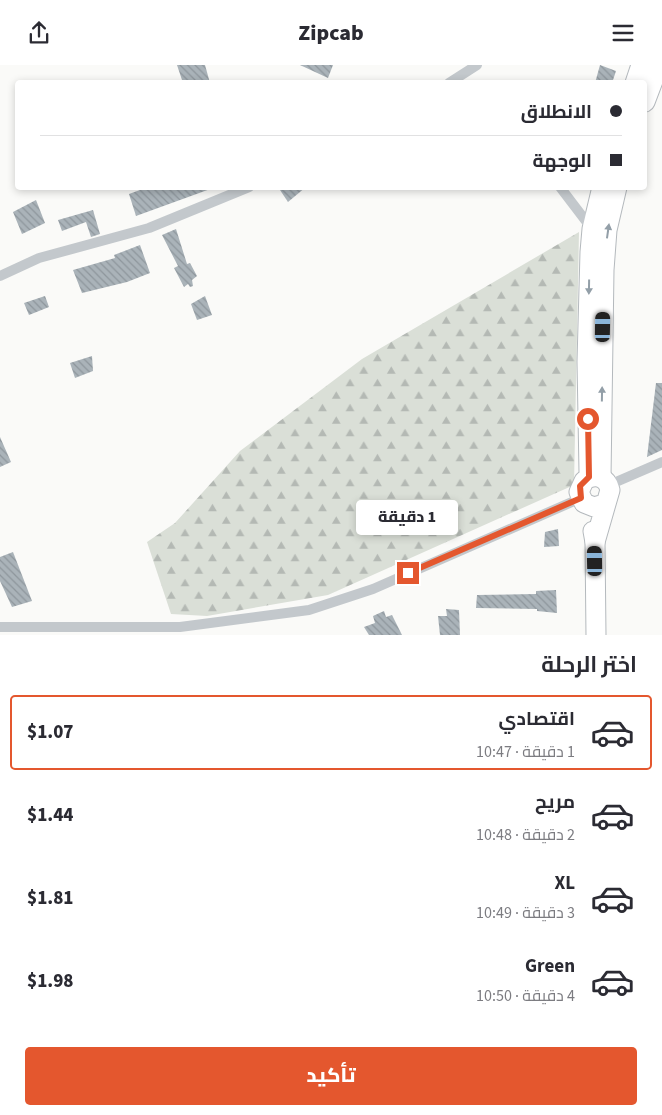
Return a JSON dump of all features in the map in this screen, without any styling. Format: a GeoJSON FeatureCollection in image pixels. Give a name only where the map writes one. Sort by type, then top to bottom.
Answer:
{"type":"FeatureCollection","features":[{"type":"Feature","properties":{"kind":"highway"},"geometry":{"type":"LineString","coordinates":[[636,80],[641,65]]}},
{"type":"Feature","properties":{"kind":"highway"},"geometry":{"type":"LineString","coordinates":[[647,97],[659,65]]}},
{"type":"Feature","properties":{"kind":"highway"},"geometry":{"type":"LineString","coordinates":[[591,502],[610,495],[600,480],[587,362],[592,229],[601,190]]}},
{"type":"Feature","properties":{"kind":"highway"},"geometry":{"type":"LineString","coordinates":[[600,480],[604,270],[607,230],[617,190]]}},
{"type":"Feature","properties":{"kind":"highway"},"geometry":{"type":"LineString","coordinates":[[596,635],[595,542],[591,502],[580,486],[600,480]]}},
{"type":"Feature","properties":{"kind":"street"},"geometry":{"type":"LineString","coordinates":[[452,80],[477,65]]}},
{"type":"Feature","properties":{"kind":"street"},"geometry":{"type":"LineString","coordinates":[[0,276],[18,266],[40,258],[149,228],[242,190]]}},
{"type":"Feature","properties":{"kind":"street"},"geometry":{"type":"LineString","coordinates":[[562,190],[592,229]]}},
{"type":"Feature","properties":{"kind":"street"},"geometry":{"type":"LineString","coordinates":[[600,480],[662,462]]}},
{"type":"Feature","properties":{"kind":"street"},"geometry":{"type":"LineString","coordinates":[[0,627],[180,627],[309,610],[373,589],[591,502]]}},
{"type":"Feature","properties":{"kind":"green space"},"geometry":{"type":"Polygon","coordinates":[[[579,232],[574,485],[328,595],[207,616],[171,614],[147,542],[175,523],[240,451],[362,359],[579,232]]]}},
{"type":"Feature","properties":{"kind":"building"},"geometry":{"type":"Polygon","coordinates":[[[177,65],[205,65],[209,80],[182,80],[177,65]]]}},
{"type":"Feature","properties":{"kind":"building"},"geometry":{"type":"Polygon","coordinates":[[[300,65],[333,65],[328,78],[300,65]]]}},
{"type":"Feature","properties":{"kind":"building"},"geometry":{"type":"Polygon","coordinates":[[[600,65],[616,71],[613,80],[596,80],[600,65]]]}},
{"type":"Feature","properties":{"kind":"building"},"geometry":{"type":"Polygon","coordinates":[[[140,190],[208,190],[136,216],[129,194],[140,190]]]}},
{"type":"Feature","properties":{"kind":"building"},"geometry":{"type":"Polygon","coordinates":[[[280,190],[302,190],[288,202],[280,190]]]}},
{"type":"Feature","properties":{"kind":"building"},"geometry":{"type":"Polygon","coordinates":[[[36,200],[45,223],[22,234],[13,212],[36,200]]]}},
{"type":"Feature","properties":{"kind":"building"},"geometry":{"type":"Polygon","coordinates":[[[93,210],[100,234],[91,237],[86,222],[62,231],[58,220],[93,210]]]}},
{"type":"Feature","properties":{"kind":"building"},"geometry":{"type":"Polygon","coordinates":[[[176,229],[187,264],[190,263],[197,276],[192,280],[193,286],[190,287],[188,284],[184,287],[174,268],[178,266],[162,235],[176,229]]]}},
{"type":"Feature","properties":{"kind":"building"},"geometry":{"type":"Polygon","coordinates":[[[140,245],[150,273],[127,282],[82,293],[73,270],[115,258],[114,255],[140,245]]]}},
{"type":"Feature","properties":{"kind":"building"},"geometry":{"type":"Polygon","coordinates":[[[45,296],[49,307],[29,315],[24,303],[45,296]]]}},
{"type":"Feature","properties":{"kind":"building"},"geometry":{"type":"Polygon","coordinates":[[[205,296],[212,315],[197,320],[191,304],[205,296]]]}},
{"type":"Feature","properties":{"kind":"building"},"geometry":{"type":"Polygon","coordinates":[[[92,356],[93,371],[75,378],[70,363],[92,356]]]}},
{"type":"Feature","properties":{"kind":"building"},"geometry":{"type":"Polygon","coordinates":[[[656,383],[662,383],[662,450],[647,457],[656,383]]]}},
{"type":"Feature","properties":{"kind":"building"},"geometry":{"type":"Polygon","coordinates":[[[0,437],[11,462],[0,467],[0,437]]]}},
{"type":"Feature","properties":{"kind":"building"},"geometry":{"type":"Polygon","coordinates":[[[558,529],[559,546],[544,547],[545,532],[558,529]]]}},
{"type":"Feature","properties":{"kind":"building"},"geometry":{"type":"Polygon","coordinates":[[[13,552],[32,601],[12,607],[0,581],[0,557],[13,552]]]}},
{"type":"Feature","properties":{"kind":"building"},"geometry":{"type":"Polygon","coordinates":[[[556,590],[557,613],[537,611],[537,609],[476,608],[477,595],[536,594],[536,591],[556,590]]]}},
{"type":"Feature","properties":{"kind":"building"},"geometry":{"type":"Polygon","coordinates":[[[446,609],[459,610],[460,635],[440,635],[438,616],[447,616],[446,609]]]}},
{"type":"Feature","properties":{"kind":"building"},"geometry":{"type":"Polygon","coordinates":[[[384,611],[386,617],[392,615],[402,635],[369,635],[364,627],[375,623],[373,616],[384,611]]]}},
{"type":"Feature","properties":{"kind":"route"},"geometry":{"type":"LineString","coordinates":[[408,573],[581,498],[580,486],[589,477],[588,419]]}}]}
